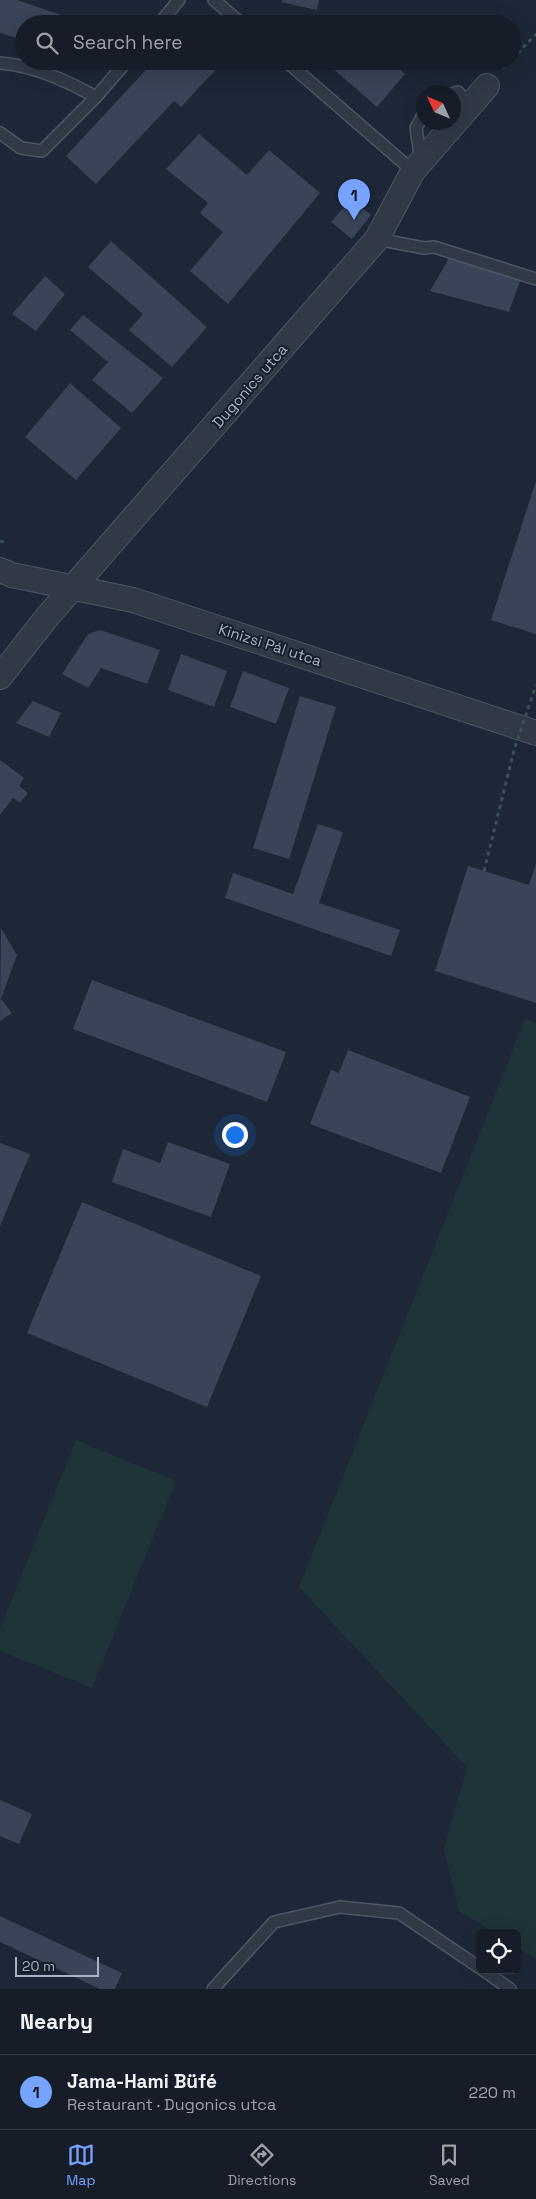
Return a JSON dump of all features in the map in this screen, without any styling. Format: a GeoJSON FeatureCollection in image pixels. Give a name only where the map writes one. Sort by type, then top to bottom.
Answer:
{"type":"FeatureCollection","features":[{"type":"Feature","properties":{"kind":"street","name":"Dugonics utca"},"geometry":{"type":"LineString","coordinates":[[0,677],[47,617],[377,239],[417,166],[462,99],[487,86]]}},
{"type":"Feature","properties":{"kind":"street","name":"Kinizsi Pál utca"},"geometry":{"type":"LineString","coordinates":[[0,570],[12,575],[133,600],[536,733]]}},
{"type":"Feature","properties":{"kind":"lane"},"geometry":{"type":"LineString","coordinates":[[166,15],[179,0]]}},
{"type":"Feature","properties":{"kind":"lane"},"geometry":{"type":"LineString","coordinates":[[214,0],[232,15]]}},
{"type":"Feature","properties":{"kind":"lane"},"geometry":{"type":"LineString","coordinates":[[0,63],[15,65]]}},
{"type":"Feature","properties":{"kind":"lane"},"geometry":{"type":"LineString","coordinates":[[34,70],[56,76],[96,97]]}},
{"type":"Feature","properties":{"kind":"lane"},"geometry":{"type":"LineString","coordinates":[[0,133],[21,148],[42,151],[96,97],[119,70]]}},
{"type":"Feature","properties":{"kind":"lane"},"geometry":{"type":"LineString","coordinates":[[297,70],[417,166]]}},
{"type":"Feature","properties":{"kind":"lane"},"geometry":{"type":"LineString","coordinates":[[416,130],[417,166]]}},
{"type":"Feature","properties":{"kind":"lane"},"geometry":{"type":"LineString","coordinates":[[377,239],[424,248],[434,247],[536,279]]}},
{"type":"Feature","properties":{"kind":"lane"},"geometry":{"type":"LineString","coordinates":[[213,1989],[274,1922],[340,1907],[399,1913],[476,1966]]}},
{"type":"Feature","properties":{"kind":"lane"},"geometry":{"type":"LineString","coordinates":[[488,1974],[510,1989]]}},
{"type":"Feature","properties":{"kind":"path"},"geometry":{"type":"LineString","coordinates":[[521,50],[536,34]]}},
{"type":"Feature","properties":{"kind":"path"},"geometry":{"type":"LineString","coordinates":[[484,871],[514,750],[536,685]]}},
{"type":"Feature","properties":{"kind":"green space"},"geometry":{"type":"Polygon","coordinates":[[[525,1019],[536,1023],[536,1959],[521,1950],[521,1929],[488,1929],[459,1911],[444,1849],[467,1767],[299,1587],[525,1019]]]}},
{"type":"Feature","properties":{"kind":"green space"},"geometry":{"type":"Polygon","coordinates":[[[76,1440],[176,1481],[92,1688],[0,1651],[0,1629],[76,1440]]]}},
{"type":"Feature","properties":{"kind":"building"},"geometry":{"type":"Polygon","coordinates":[[[0,0],[17,0],[61,15],[15,15],[15,37],[0,33],[0,0]]]}},
{"type":"Feature","properties":{"kind":"building"},"geometry":{"type":"Polygon","coordinates":[[[282,0],[319,0],[317,10],[281,2],[282,0]]]}},
{"type":"Feature","properties":{"kind":"building"},"geometry":{"type":"Polygon","coordinates":[[[146,70],[215,70],[181,107],[174,101],[96,184],[66,156],[146,70]]]}},
{"type":"Feature","properties":{"kind":"building"},"geometry":{"type":"Polygon","coordinates":[[[334,70],[401,70],[405,74],[377,107],[334,70]]]}},
{"type":"Feature","properties":{"kind":"building"},"geometry":{"type":"Polygon","coordinates":[[[199,134],[247,175],[269,150],[320,193],[228,304],[190,271],[223,232],[200,213],[208,203],[166,169],[199,134]]]}},
{"type":"Feature","properties":{"kind":"building"},"geometry":{"type":"Polygon","coordinates":[[[351,199],[371,215],[352,239],[331,222],[351,199]]]}},
{"type":"Feature","properties":{"kind":"building"},"geometry":{"type":"Polygon","coordinates":[[[111,241],[207,327],[172,367],[129,330],[143,314],[88,267],[111,241]]]}},
{"type":"Feature","properties":{"kind":"building"},"geometry":{"type":"Polygon","coordinates":[[[449,258],[521,278],[509,312],[430,291],[449,258]]]}},
{"type":"Feature","properties":{"kind":"building"},"geometry":{"type":"Polygon","coordinates":[[[45,276],[65,294],[36,331],[12,314],[45,276]]]}},
{"type":"Feature","properties":{"kind":"building"},"geometry":{"type":"Polygon","coordinates":[[[83,315],[163,378],[132,413],[92,380],[108,362],[70,330],[83,315]]]}},
{"type":"Feature","properties":{"kind":"building"},"geometry":{"type":"Polygon","coordinates":[[[70,383],[121,428],[76,480],[25,437],[70,383]]]}},
{"type":"Feature","properties":{"kind":"building"},"geometry":{"type":"Polygon","coordinates":[[[536,481],[536,634],[491,620],[536,481]]]}},
{"type":"Feature","properties":{"kind":"building"},"geometry":{"type":"Polygon","coordinates":[[[100,630],[160,650],[147,684],[101,668],[88,688],[62,674],[88,634],[100,630]]]}},
{"type":"Feature","properties":{"kind":"building"},"geometry":{"type":"Polygon","coordinates":[[[181,654],[227,671],[214,707],[168,690],[181,654]]]}},
{"type":"Feature","properties":{"kind":"building"},"geometry":{"type":"Polygon","coordinates":[[[243,671],[289,688],[276,724],[230,707],[243,671]]]}},
{"type":"Feature","properties":{"kind":"building"},"geometry":{"type":"Polygon","coordinates":[[[300,696],[336,707],[289,859],[253,848],[300,696]]]}},
{"type":"Feature","properties":{"kind":"building"},"geometry":{"type":"Polygon","coordinates":[[[33,701],[61,713],[49,737],[16,723],[33,701]]]}},
{"type":"Feature","properties":{"kind":"building"},"geometry":{"type":"Polygon","coordinates":[[[0,760],[24,778],[19,786],[28,793],[20,803],[13,798],[0,815],[0,760]]]}},
{"type":"Feature","properties":{"kind":"building"},"geometry":{"type":"Polygon","coordinates":[[[318,824],[343,832],[319,903],[400,930],[391,956],[225,898],[233,873],[293,894],[318,824]]]}},
{"type":"Feature","properties":{"kind":"building"},"geometry":{"type":"Polygon","coordinates":[[[536,864],[536,1003],[435,971],[468,866],[529,885],[536,864]]]}},
{"type":"Feature","properties":{"kind":"building"},"geometry":{"type":"Polygon","coordinates":[[[1,928],[17,955],[1,999],[12,1013],[0,1021],[1,928]]]}},
{"type":"Feature","properties":{"kind":"building"},"geometry":{"type":"Polygon","coordinates":[[[92,980],[286,1052],[267,1102],[73,1029],[92,980]]]}},
{"type":"Feature","properties":{"kind":"building"},"geometry":{"type":"Polygon","coordinates":[[[348,1050],[470,1097],[441,1173],[310,1124],[331,1070],[339,1073],[348,1050]]]}},
{"type":"Feature","properties":{"kind":"building"},"geometry":{"type":"Polygon","coordinates":[[[168,1142],[230,1164],[211,1217],[112,1182],[123,1149],[160,1163],[168,1142]]]}},
{"type":"Feature","properties":{"kind":"building"},"geometry":{"type":"Polygon","coordinates":[[[0,1143],[30,1154],[0,1226],[0,1143]]]}},
{"type":"Feature","properties":{"kind":"building"},"geometry":{"type":"Polygon","coordinates":[[[82,1202],[261,1276],[207,1407],[27,1333],[82,1202]]]}},
{"type":"Feature","properties":{"kind":"building"},"geometry":{"type":"Polygon","coordinates":[[[0,1800],[32,1814],[19,1844],[0,1836],[0,1800]]]}},
{"type":"Feature","properties":{"kind":"building"},"geometry":{"type":"Polygon","coordinates":[[[0,1916],[122,1973],[115,1989],[100,1989],[0,1942],[0,1916]]]}},
{"type":"Feature","properties":{"kind":"place","name":"Jama-Hami Büfé"},"geometry":{"type":"Point","coordinates":[354,220]}}]}
